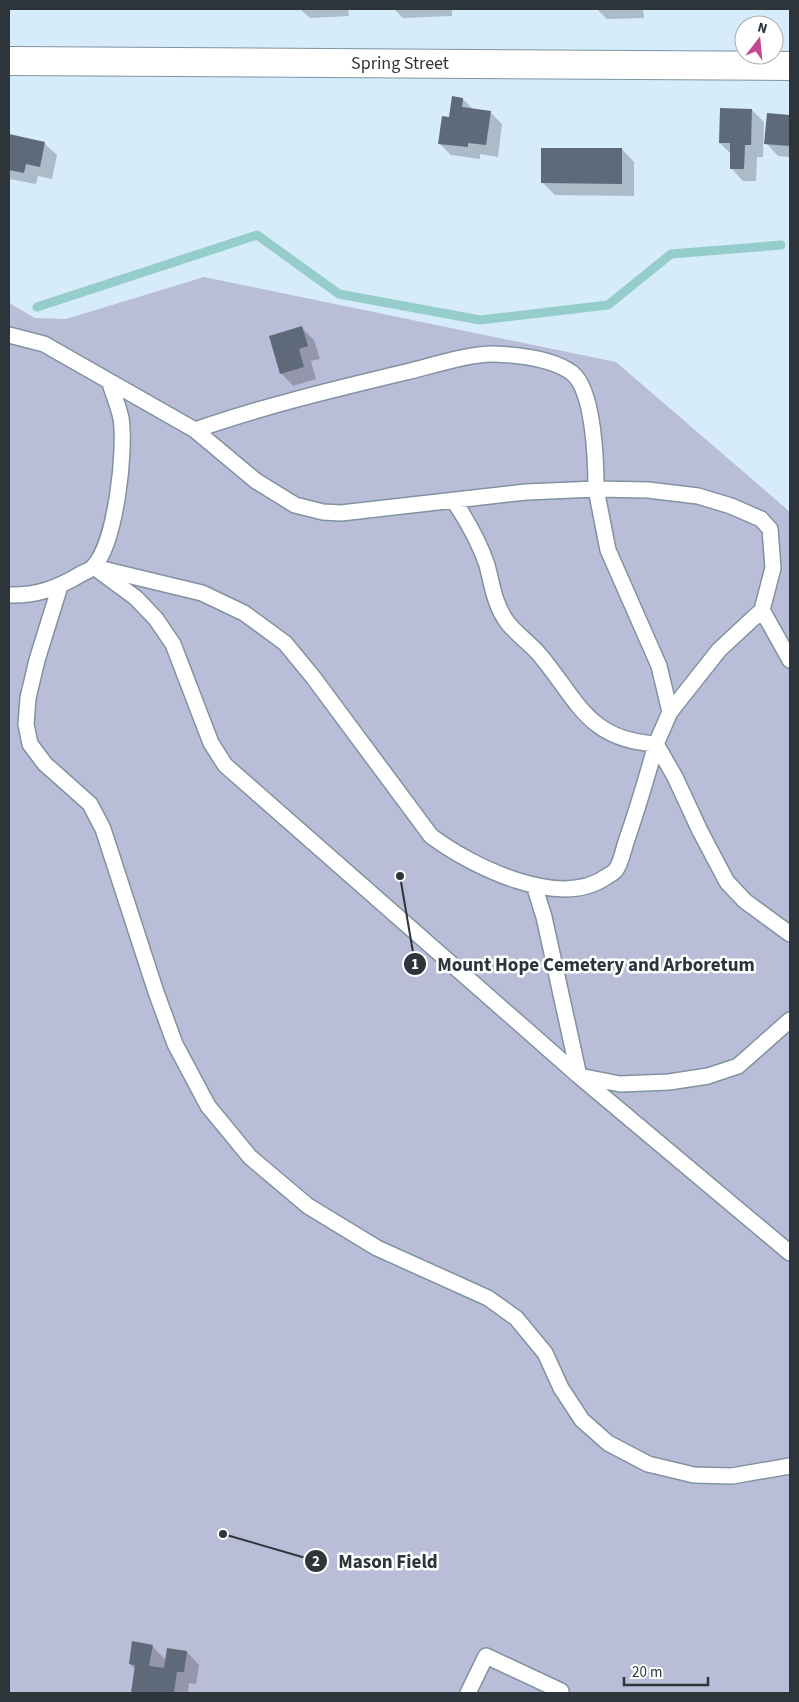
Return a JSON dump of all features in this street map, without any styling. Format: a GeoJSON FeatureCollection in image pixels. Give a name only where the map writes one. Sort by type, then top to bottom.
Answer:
{"type":"FeatureCollection","features":[{"type":"Feature","properties":{"kind":"street","name":"Spring Street"},"geometry":{"type":"LineString","coordinates":[[9,61],[790,66]]}},
{"type":"Feature","properties":{"kind":"lane"},"geometry":{"type":"LineString","coordinates":[[9,335],[44,344],[195,430],[256,481],[295,504],[324,512],[341,512],[526,492],[596,488],[648,490],[698,496],[731,506],[761,519],[770,529],[773,568],[762,610],[719,650],[670,712],[656,744],[641,799],[615,871],[596,884],[570,890],[534,885],[479,866],[454,853],[430,836],[285,643],[244,613],[195,591],[94,567]]}},
{"type":"Feature","properties":{"kind":"lane"},"geometry":{"type":"LineString","coordinates":[[195,430],[240,414],[444,362],[494,354],[548,362],[572,373],[584,393],[596,446],[596,488],[608,550],[659,666],[670,712]]}},
{"type":"Feature","properties":{"kind":"lane"},"geometry":{"type":"LineString","coordinates":[[9,595],[39,593],[60,586],[94,567],[112,524],[118,495],[122,455],[121,418],[109,381]]}},
{"type":"Feature","properties":{"kind":"lane"},"geometry":{"type":"LineString","coordinates":[[454,501],[475,532],[487,567],[492,594],[505,620],[539,654],[572,698],[600,729],[640,743],[656,744]]}},
{"type":"Feature","properties":{"kind":"lane"},"geometry":{"type":"LineString","coordinates":[[94,567],[136,598],[156,619],[173,644],[211,743],[225,765],[579,1076],[790,1252]]}},
{"type":"Feature","properties":{"kind":"lane"},"geometry":{"type":"LineString","coordinates":[[60,586],[37,660],[28,698],[26,724],[30,744],[45,764],[90,804],[103,829],[156,992],[175,1044],[208,1106],[250,1157],[308,1206],[377,1248],[488,1298],[516,1318],[545,1353],[561,1388],[582,1420],[608,1443],[648,1464],[694,1475],[732,1476],[790,1466]]}},
{"type":"Feature","properties":{"kind":"lane"},"geometry":{"type":"LineString","coordinates":[[762,610],[790,660]]}},
{"type":"Feature","properties":{"kind":"lane"},"geometry":{"type":"LineString","coordinates":[[656,744],[675,777],[700,831],[727,882],[745,901],[790,934]]}},
{"type":"Feature","properties":{"kind":"lane"},"geometry":{"type":"LineString","coordinates":[[534,885],[544,917],[579,1076]]}},
{"type":"Feature","properties":{"kind":"lane"},"geometry":{"type":"LineString","coordinates":[[579,1076],[620,1084],[669,1082],[708,1076],[738,1066],[790,1020]]}},
{"type":"Feature","properties":{"kind":"lane"},"geometry":{"type":"LineString","coordinates":[[468,1693],[486,1656],[561,1691],[560,1693]]}},
{"type":"Feature","properties":{"kind":"shaded area"},"geometry":{"type":"Polygon","coordinates":[[[204,277],[616,362],[790,512],[790,1693],[9,1693],[9,303],[35,318],[66,319],[204,277]]]}},
{"type":"Feature","properties":{"kind":"building"},"geometry":{"type":"Polygon","coordinates":[[[452,96],[463,98],[462,107],[491,111],[486,145],[468,143],[468,147],[438,144],[442,116],[449,117],[452,96]]]}},
{"type":"Feature","properties":{"kind":"building"},"geometry":{"type":"Polygon","coordinates":[[[720,108],[752,109],[751,145],[745,145],[744,169],[730,169],[730,143],[719,143],[720,108]]]}},
{"type":"Feature","properties":{"kind":"building"},"geometry":{"type":"Polygon","coordinates":[[[767,113],[790,115],[790,146],[764,144],[767,113]]]}},
{"type":"Feature","properties":{"kind":"building"},"geometry":{"type":"Polygon","coordinates":[[[9,134],[45,142],[40,167],[26,164],[24,173],[9,170],[9,134]]]}},
{"type":"Feature","properties":{"kind":"building"},"geometry":{"type":"Polygon","coordinates":[[[541,148],[622,148],[622,184],[541,183],[541,148]]]}},
{"type":"Feature","properties":{"kind":"building"},"geometry":{"type":"Polygon","coordinates":[[[302,326],[308,346],[299,349],[304,367],[280,374],[269,336],[302,326]]]}},
{"type":"Feature","properties":{"kind":"building"},"geometry":{"type":"Polygon","coordinates":[[[132,1641],[153,1645],[149,1666],[164,1668],[167,1648],[187,1651],[184,1672],[177,1672],[174,1693],[131,1693],[135,1665],[129,1664],[132,1641]]]}},
{"type":"Feature","properties":{"kind":"waterway"},"geometry":{"type":"LineString","coordinates":[[37,307],[257,235],[339,294],[480,320],[608,305],[671,254],[781,245]]}},
{"type":"Feature","properties":{"kind":"place","name":"Mount Hope Cemetery and Arboretum"},"geometry":{"type":"Point","coordinates":[400,876]}},
{"type":"Feature","properties":{"kind":"place","name":"Mason Field"},"geometry":{"type":"Point","coordinates":[223,1534]}}]}
